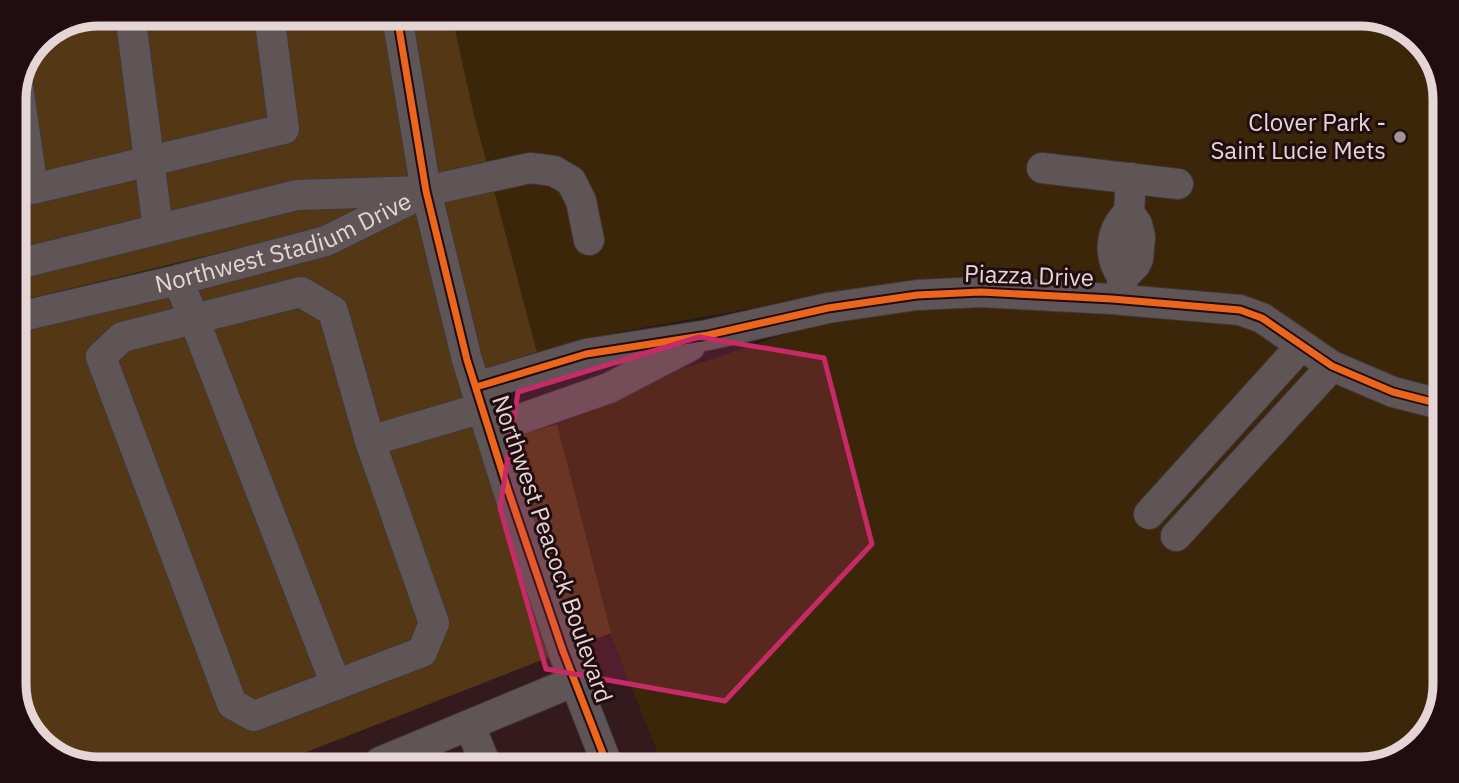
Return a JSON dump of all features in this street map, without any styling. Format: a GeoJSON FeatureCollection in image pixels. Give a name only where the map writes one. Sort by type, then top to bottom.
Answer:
{"type":"FeatureCollection","features":[{"type":"Feature","properties":{"kind":"street"},"geometry":{"type":"LineString","coordinates":[[132,26],[158,229]]}},
{"type":"Feature","properties":{"kind":"street"},"geometry":{"type":"LineString","coordinates":[[26,140],[33,188],[284,129],[270,26]]}},
{"type":"Feature","properties":{"kind":"street","name":"Northwest Peacock Boulevard"},"geometry":{"type":"LineString","coordinates":[[399,26],[426,191],[467,360],[575,681],[604,757]]}},
{"type":"Feature","properties":{"kind":"street"},"geometry":{"type":"LineString","coordinates":[[426,191],[520,168],[547,169],[560,173],[575,187],[581,201],[589,240]]}},
{"type":"Feature","properties":{"kind":"street"},"geometry":{"type":"LineString","coordinates":[[1041,168],[1178,184]]}},
{"type":"Feature","properties":{"kind":"street"},"geometry":{"type":"LineString","coordinates":[[1121,288],[1138,259],[1140,237],[1137,224],[1129,213],[1131,178]]}},
{"type":"Feature","properties":{"kind":"street","name":"Northwest Stadium Drive"},"geometry":{"type":"LineString","coordinates":[[26,262],[297,195],[426,191]]}},
{"type":"Feature","properties":{"kind":"street","name":"Northwest Stadium Drive"},"geometry":{"type":"LineString","coordinates":[[26,315],[178,280],[326,241],[426,191]]}},
{"type":"Feature","properties":{"kind":"street"},"geometry":{"type":"LineString","coordinates":[[178,280],[336,685]]}},
{"type":"Feature","properties":{"kind":"street","name":"Piazza Drive"},"geometry":{"type":"LineString","coordinates":[[483,408],[586,354],[708,335],[828,308],[929,294],[1121,288],[1251,313],[1332,366],[1393,392],[1433,402]]}},
{"type":"Feature","properties":{"kind":"street"},"geometry":{"type":"LineString","coordinates":[[301,292],[333,311],[370,441],[433,623],[422,653],[254,716],[232,704],[101,357],[122,337],[194,319],[301,292]]}},
{"type":"Feature","properties":{"kind":"street","name":"Piazza Drive"},"geometry":{"type":"LineString","coordinates":[[483,408],[609,388],[708,335]]}},
{"type":"Feature","properties":{"kind":"street"},"geometry":{"type":"LineString","coordinates":[[1149,513],[1301,346]]}},
{"type":"Feature","properties":{"kind":"street"},"geometry":{"type":"LineString","coordinates":[[1176,536],[1332,366]]}},
{"type":"Feature","properties":{"kind":"street"},"geometry":{"type":"LineString","coordinates":[[370,441],[483,408]]}},
{"type":"Feature","properties":{"kind":"street"},"geometry":{"type":"LineString","coordinates":[[392,757],[575,681]]}},
{"type":"Feature","properties":{"kind":"street"},"geometry":{"type":"LineString","coordinates":[[470,726],[483,757]]}},
{"type":"Feature","properties":{"kind":"highlighted area"},"geometry":{"type":"Polygon","coordinates":[[[699,337],[824,358],[872,544],[725,701],[546,669],[500,508],[518,392],[699,337]]]}},
{"type":"Feature","properties":{"kind":"shaded area"},"geometry":{"type":"Polygon","coordinates":[[[387,26],[412,180],[26,249],[26,95],[29,80],[39,59],[48,48],[71,32],[85,28],[387,26]]]}},
{"type":"Feature","properties":{"kind":"shaded area"},"geometry":{"type":"Polygon","coordinates":[[[411,26],[454,26],[474,115],[537,352],[482,369],[440,200],[411,26]]]}},
{"type":"Feature","properties":{"kind":"shaded area"},"geometry":{"type":"Polygon","coordinates":[[[454,26],[1360,26],[1383,30],[1415,51],[1429,76],[1433,95],[1433,388],[1407,382],[1335,351],[1165,289],[1034,279],[991,278],[875,286],[614,333],[537,352],[474,115],[454,26]]]}},
{"type":"Feature","properties":{"kind":"shaded area"},"geometry":{"type":"Polygon","coordinates":[[[366,207],[322,228],[26,299],[26,276],[299,208],[366,207]]]}},
{"type":"Feature","properties":{"kind":"shaded area"},"geometry":{"type":"Polygon","coordinates":[[[418,211],[552,656],[294,757],[99,757],[80,754],[51,739],[34,716],[26,688],[26,325],[418,211]]]}},
{"type":"Feature","properties":{"kind":"shaded area"},"geometry":{"type":"Polygon","coordinates":[[[949,307],[1033,308],[1234,323],[1261,333],[1311,371],[1433,414],[1433,684],[1430,703],[1415,732],[1388,751],[1360,757],[659,757],[612,639],[557,424],[612,403],[682,369],[795,331],[854,318],[949,307]]]}},
{"type":"Feature","properties":{"kind":"shaded area"},"geometry":{"type":"Polygon","coordinates":[[[557,424],[611,633],[575,647],[505,440],[557,424]]]}},
{"type":"Feature","properties":{"kind":"shaded area"},"geometry":{"type":"Polygon","coordinates":[[[611,633],[659,757],[617,757],[575,647],[611,633]]]}},
{"type":"Feature","properties":{"kind":"shaded area"},"geometry":{"type":"Polygon","coordinates":[[[552,656],[591,757],[294,757],[552,656]]]}},
{"type":"Feature","properties":{"kind":"cycle path"},"geometry":{"type":"LineString","coordinates":[[399,26],[426,191],[467,360],[563,651],[604,757]]}},
{"type":"Feature","properties":{"kind":"cycle path"},"geometry":{"type":"LineString","coordinates":[[476,387],[586,354],[708,335],[828,308],[917,295],[981,292],[1240,310],[1262,318],[1332,366],[1393,392],[1433,402]]}},
{"type":"Feature","properties":{"kind":"place","name":"Clover Park - Saint Lucie Mets"},"geometry":{"type":"Point","coordinates":[1400,137]}}]}
